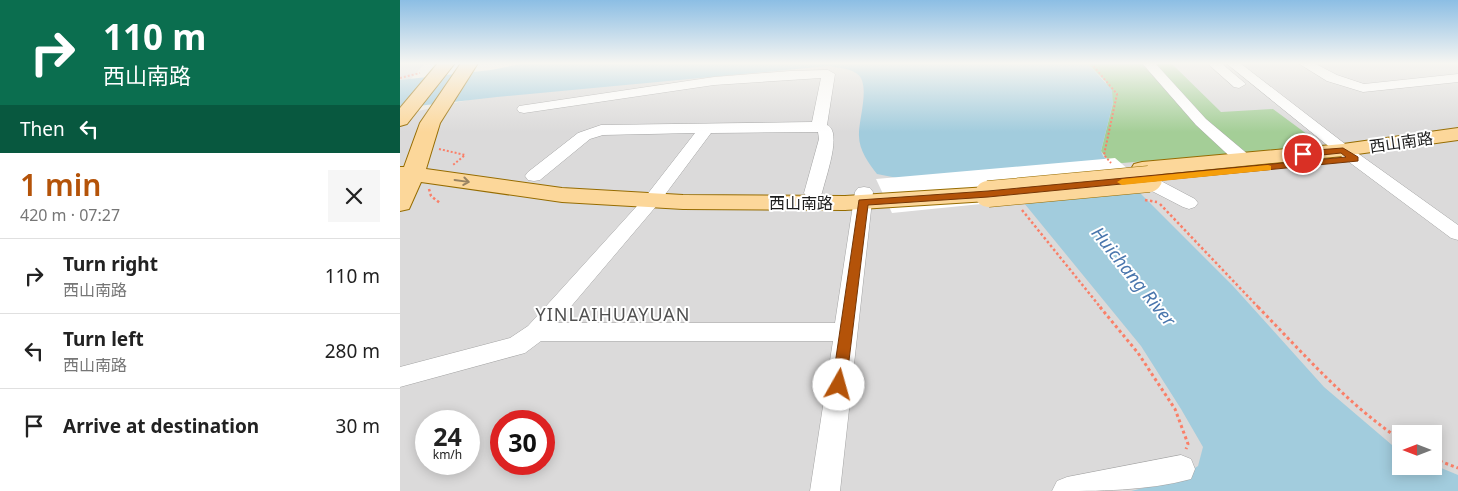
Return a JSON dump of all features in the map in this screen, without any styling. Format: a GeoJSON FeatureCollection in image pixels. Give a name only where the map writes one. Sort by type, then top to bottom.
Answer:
{"type":"FeatureCollection","features":[{"type":"Feature","properties":{"kind":"main road"},"geometry":{"type":"LineString","coordinates":[[400,120],[425,86]]}},
{"type":"Feature","properties":{"kind":"main road"},"geometry":{"type":"LineString","coordinates":[[400,204],[410,162],[430,123],[456,86]]}},
{"type":"Feature","properties":{"kind":"main road","name":"西山南路"},"geometry":{"type":"LineString","coordinates":[[447,171],[534,176],[702,202],[864,197],[986,189],[1147,183],[1349,155],[1458,134]]}},
{"type":"Feature","properties":{"kind":"main road","name":"西山南路"},"geometry":{"type":"LineString","coordinates":[[1147,183],[1244,160],[1349,155],[1458,145]]}},
{"type":"Feature","properties":{"kind":"main road","name":"西山南路"},"geometry":{"type":"LineString","coordinates":[[410,162],[562,195],[697,192],[813,193],[864,197]]}},
{"type":"Feature","properties":{"kind":"street"},"geometry":{"type":"LineString","coordinates":[[524,109],[680,86]]}},
{"type":"Feature","properties":{"kind":"street"},"geometry":{"type":"LineString","coordinates":[[819,127],[826,86]]}},
{"type":"Feature","properties":{"kind":"street"},"geometry":{"type":"LineString","coordinates":[[1169,86],[1201,122],[1244,160]]}},
{"type":"Feature","properties":{"kind":"street"},"geometry":{"type":"LineString","coordinates":[[1242,86],[1260,86],[1349,155],[1458,234]]}},
{"type":"Feature","properties":{"kind":"street"},"geometry":{"type":"LineString","coordinates":[[1357,86],[1363,88],[1383,86]]}},
{"type":"Feature","properties":{"kind":"street"},"geometry":{"type":"LineString","coordinates":[[534,176],[584,136],[601,130],[819,127],[825,129],[827,139],[813,193]]}},
{"type":"Feature","properties":{"kind":"street"},"geometry":{"type":"LineString","coordinates":[[400,377],[517,346],[536,332],[656,194],[707,128]]}},
{"type":"Feature","properties":{"kind":"street"},"geometry":{"type":"LineString","coordinates":[[1147,183],[1189,203]]}},
{"type":"Feature","properties":{"kind":"street"},"geometry":{"type":"LineString","coordinates":[[825,491],[864,197]]}},
{"type":"Feature","properties":{"kind":"street"},"geometry":{"type":"LineString","coordinates":[[536,332],[846,332]]}},
{"type":"Feature","properties":{"kind":"street"},"geometry":{"type":"LineString","coordinates":[[1067,491],[1181,469]]}},
{"type":"Feature","properties":{"kind":"path"},"geometry":{"type":"LineString","coordinates":[[1110,86],[1117,94],[1104,155],[1115,168]]}},
{"type":"Feature","properties":{"kind":"path"},"geometry":{"type":"LineString","coordinates":[[410,162],[445,149],[465,155],[429,188],[430,196],[440,202]]}},
{"type":"Feature","properties":{"kind":"path"},"geometry":{"type":"LineString","coordinates":[[1147,183],[1158,202],[1344,395],[1376,423],[1392,434]]}},
{"type":"Feature","properties":{"kind":"path"},"geometry":{"type":"LineString","coordinates":[[1147,183],[1158,202]]}},
{"type":"Feature","properties":{"kind":"path"},"geometry":{"type":"LineString","coordinates":[[1019,206],[1138,353],[1175,409],[1188,444],[1181,469]]}},
{"type":"Feature","properties":{"kind":"path"},"geometry":{"type":"LineString","coordinates":[[1442,462],[1458,468]]}},
{"type":"Feature","properties":{"kind":"shaded area"},"geometry":{"type":"Polygon","coordinates":[[[532,86],[1458,86],[1458,491],[400,491],[400,115],[532,86]]]}},
{"type":"Feature","properties":{"kind":"green space"},"geometry":{"type":"Polygon","coordinates":[[[1107,86],[1194,86],[1221,112],[1273,109],[1323,146],[1111,164],[1101,151],[1113,103],[1107,86]]]}},
{"type":"Feature","properties":{"kind":"water"},"geometry":{"type":"Polygon","coordinates":[[[400,86],[616,86],[400,108],[400,86]]]}},
{"type":"Feature","properties":{"kind":"water","name":"Huichang River"},"geometry":{"type":"Polygon","coordinates":[[[863,86],[1108,86],[1112,90],[1113,103],[1101,151],[1103,156],[1233,286],[1324,387],[1392,445],[1392,475],[1442,475],[1442,468],[1458,475],[1458,491],[1131,491],[1176,480],[1198,466],[1203,447],[1141,346],[1024,203],[877,174],[865,156],[859,141],[863,86]]]}},
{"type":"Feature","properties":{"kind":"pier"},"geometry":{"type":"Polygon","coordinates":[[[1115,158],[1149,187],[892,213],[876,179],[1115,158]]]}},
{"type":"Feature","properties":{"kind":"slow traffic"},"geometry":{"type":"LineString","coordinates":[[1122,182],[1268,168]]}},
{"type":"Feature","properties":{"kind":"district","name":"YINLAIHUAYUAN"},"geometry":{"type":"Point","coordinates":[613,314]}},
{"type":"Feature","properties":{"kind":"route"},"geometry":{"type":"LineString","coordinates":[[839,385],[863,202],[988,194],[1355,159],[1343,150],[1303,154]]}}]}
